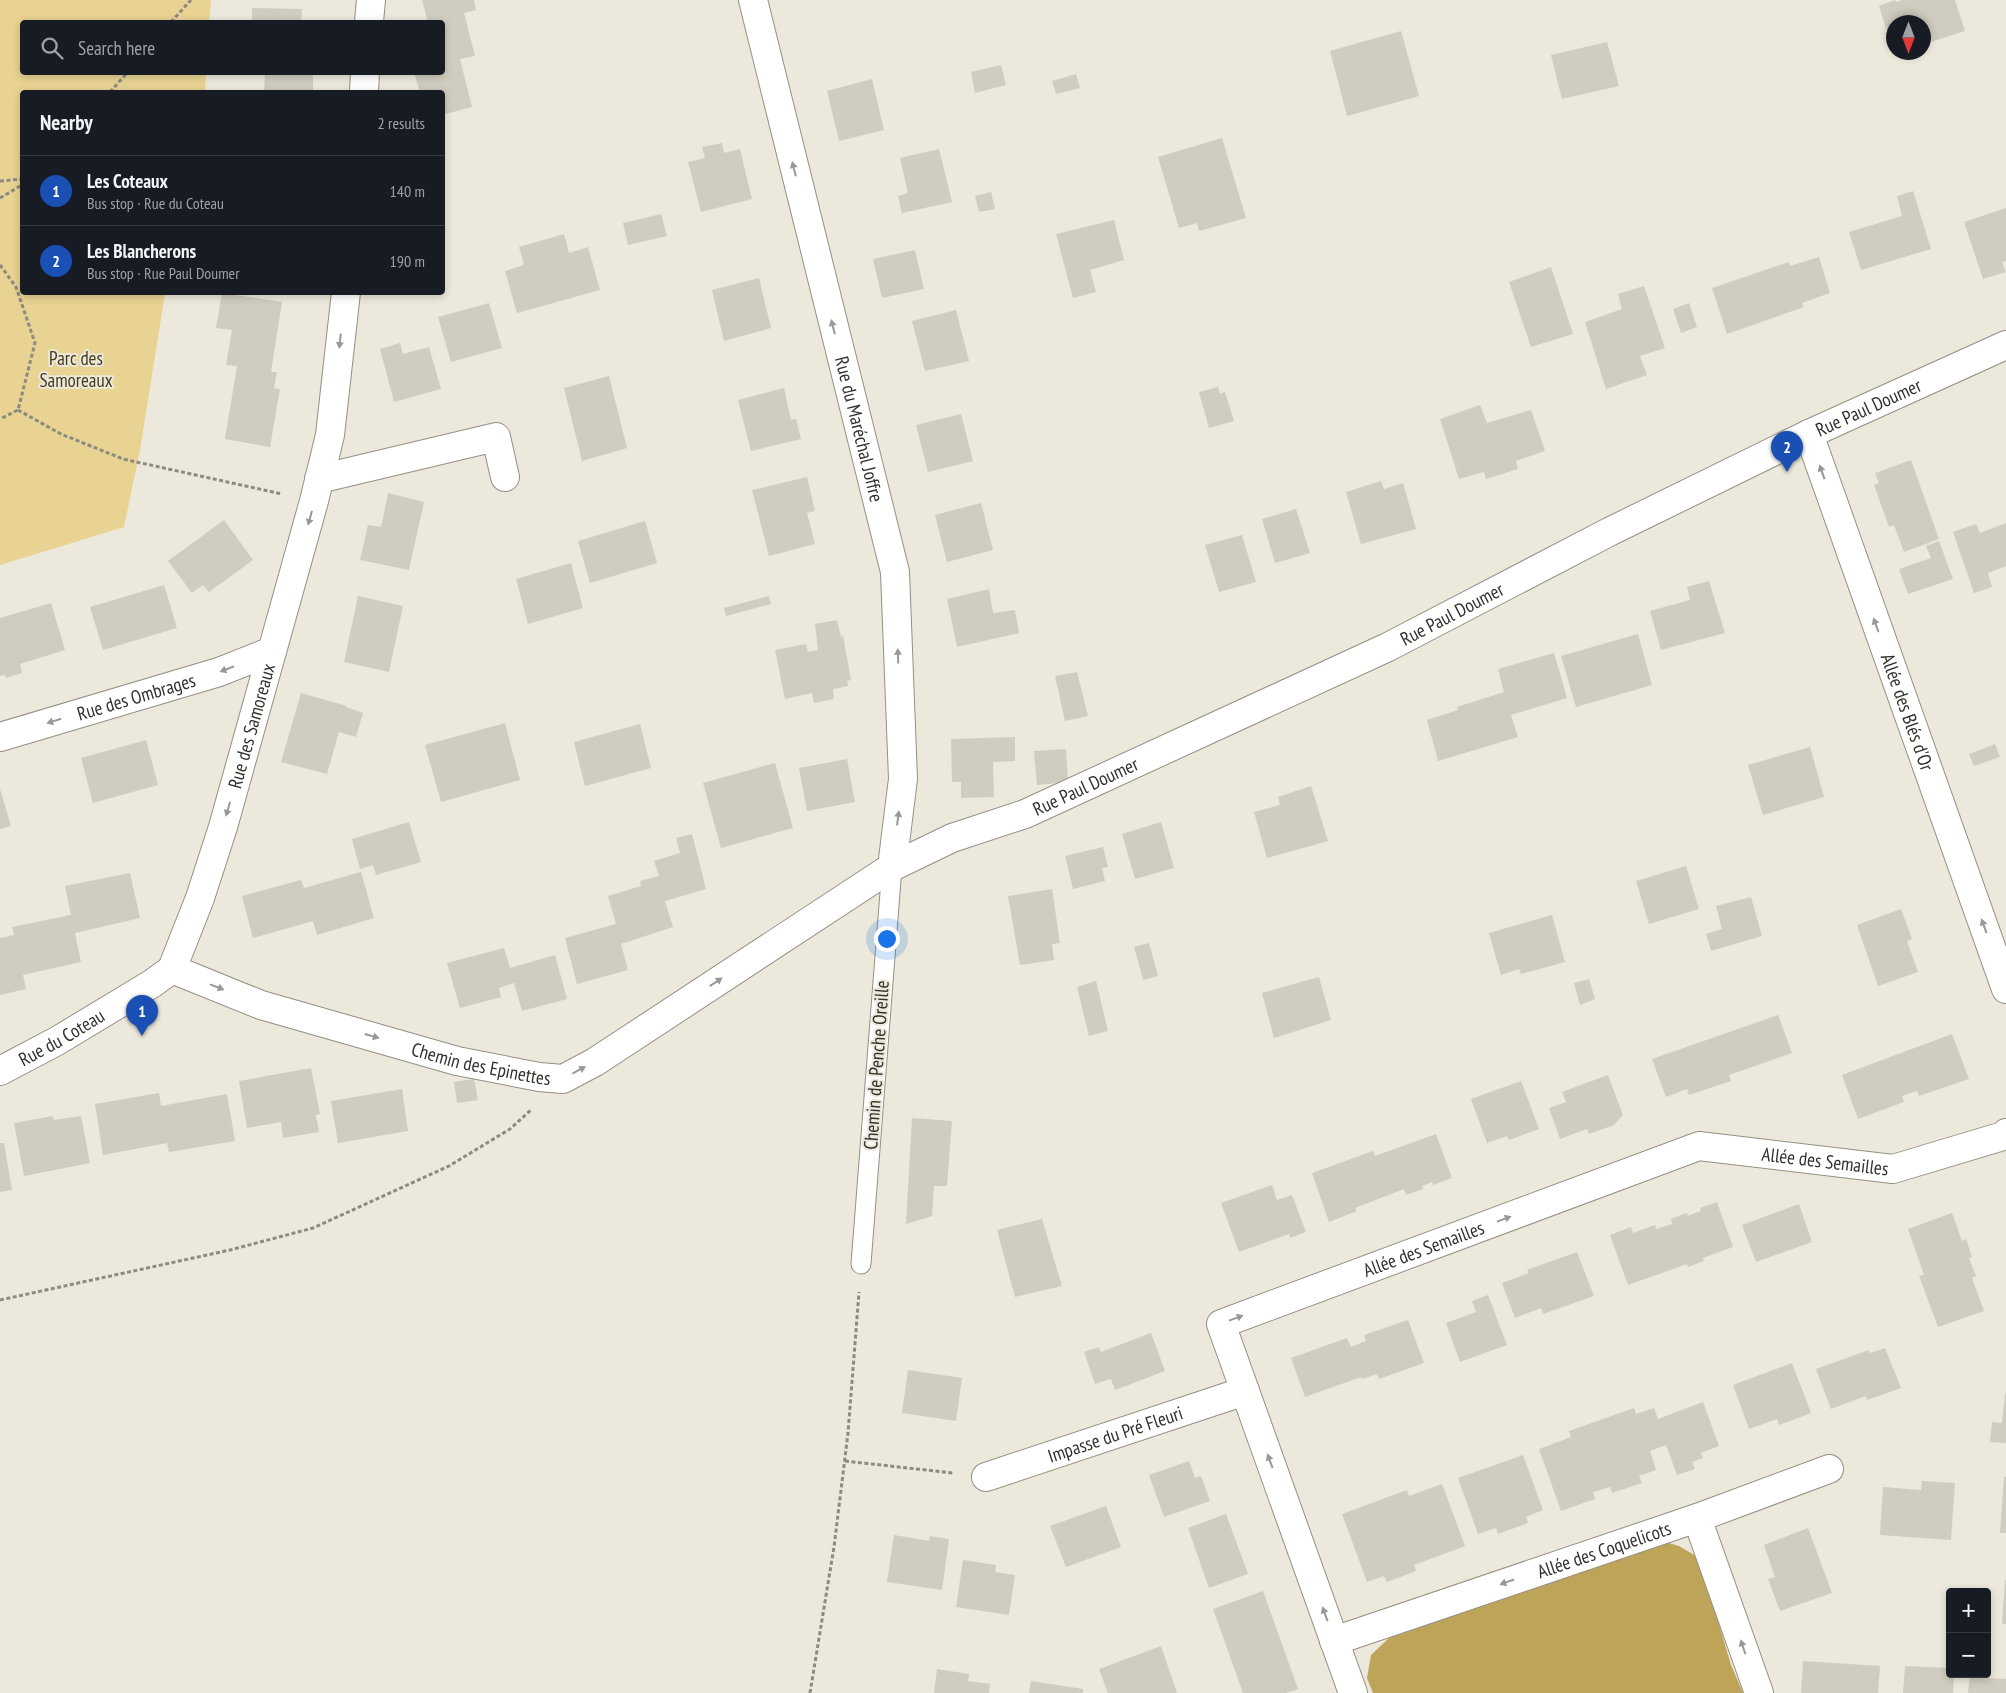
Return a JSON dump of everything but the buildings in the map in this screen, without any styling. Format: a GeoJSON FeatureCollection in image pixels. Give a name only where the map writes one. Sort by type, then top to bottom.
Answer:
{"type":"FeatureCollection","features":[{"type":"Feature","properties":{"kind":"street"},"geometry":{"type":"LineString","coordinates":[[370,20],[371,0]]}},
{"type":"Feature","properties":{"kind":"street","name":"Rue du Maréchal Joffre"},"geometry":{"type":"LineString","coordinates":[[753,0],[895,572],[903,778],[892,867]]}},
{"type":"Feature","properties":{"kind":"street"},"geometry":{"type":"LineString","coordinates":[[364,90],[365,75]]}},
{"type":"Feature","properties":{"kind":"street","name":"Rue des Samoreaux"},"geometry":{"type":"LineString","coordinates":[[172,969],[200,898],[223,827],[317,490],[330,435],[346,295]]}},
{"type":"Feature","properties":{"kind":"street","name":"Rue Paul Doumer"},"geometry":{"type":"LineString","coordinates":[[892,867],[952,838],[1026,814],[1388,647],[1609,532],[1809,434],[2006,345]]}},
{"type":"Feature","properties":{"kind":"street","name":"Allée des Blés d'Or"},"geometry":{"type":"LineString","coordinates":[[1809,434],[2003,971]]}},
{"type":"Feature","properties":{"kind":"street"},"geometry":{"type":"LineString","coordinates":[[317,490],[496,437],[505,477]]}},
{"type":"Feature","properties":{"kind":"street","name":"Rue des Ombrages"},"geometry":{"type":"LineString","coordinates":[[0,737],[219,672],[272,652]]}},
{"type":"Feature","properties":{"kind":"street","name":"Chemin des Epinettes"},"geometry":{"type":"LineString","coordinates":[[172,969],[261,1005],[457,1061],[539,1077],[563,1079],[594,1062],[892,867]]}},
{"type":"Feature","properties":{"kind":"street","name":"Rue du Coteau"},"geometry":{"type":"LineString","coordinates":[[0,1071],[56,1041],[153,983],[172,969]]}},
{"type":"Feature","properties":{"kind":"street","name":"Allée des Semailles"},"geometry":{"type":"LineString","coordinates":[[1353,1693],[1221,1324],[1699,1146],[1893,1169],[2005,1139]]}},
{"type":"Feature","properties":{"kind":"street","name":"Impasse du Pré Fleuri"},"geometry":{"type":"LineString","coordinates":[[986,1477],[1245,1391]]}},
{"type":"Feature","properties":{"kind":"street","name":"Allée des Coquelicots"},"geometry":{"type":"LineString","coordinates":[[1334,1641],[1697,1518],[1829,1469]]}},
{"type":"Feature","properties":{"kind":"street"},"geometry":{"type":"LineString","coordinates":[[1697,1518],[1759,1693]]}},
{"type":"Feature","properties":{"kind":"lane","name":"Chemin de Penche Oreille"},"geometry":{"type":"LineString","coordinates":[[861,1264],[892,867]]}},
{"type":"Feature","properties":{"kind":"path"},"geometry":{"type":"LineString","coordinates":[[173,20],[191,0]]}},
{"type":"Feature","properties":{"kind":"path"},"geometry":{"type":"LineString","coordinates":[[112,90],[125,75]]}},
{"type":"Feature","properties":{"kind":"path"},"geometry":{"type":"LineString","coordinates":[[0,181],[20,179]]}},
{"type":"Feature","properties":{"kind":"path"},"geometry":{"type":"LineString","coordinates":[[0,198],[20,185]]}},
{"type":"Feature","properties":{"kind":"path"},"geometry":{"type":"LineString","coordinates":[[0,265],[16,287],[35,343],[18,410],[0,419]]}},
{"type":"Feature","properties":{"kind":"path"},"geometry":{"type":"LineString","coordinates":[[18,410],[60,434],[124,459],[317,490]]}},
{"type":"Feature","properties":{"kind":"path"},"geometry":{"type":"LineString","coordinates":[[0,1300],[230,1250],[313,1228],[457,1161],[510,1129],[563,1079]]}},
{"type":"Feature","properties":{"kind":"path"},"geometry":{"type":"LineString","coordinates":[[810,1693],[834,1547],[845,1461],[861,1264]]}},
{"type":"Feature","properties":{"kind":"path"},"geometry":{"type":"LineString","coordinates":[[845,1461],[986,1477]]}},
{"type":"Feature","properties":{"kind":"green space","name":"Parc des Samoreaux"},"geometry":{"type":"Polygon","coordinates":[[[0,0],[211,0],[209,20],[20,20],[20,75],[206,75],[205,90],[20,90],[20,295],[165,295],[140,450],[124,527],[0,565],[0,0]]]}},
{"type":"Feature","properties":{"kind":"shaded area"},"geometry":{"type":"Polygon","coordinates":[[[1662,1541],[1679,1546],[1696,1556],[1705,1577],[1731,1665],[1743,1693],[1373,1693],[1367,1678],[1371,1655],[1389,1638],[1647,1549],[1662,1541]]]}},
{"type":"Feature","properties":{"kind":"place","name":"Les Blancherons"},"geometry":{"type":"Point","coordinates":[1787,472]}},
{"type":"Feature","properties":{"kind":"place","name":"Les Coteaux"},"geometry":{"type":"Point","coordinates":[142,1036]}}]}
